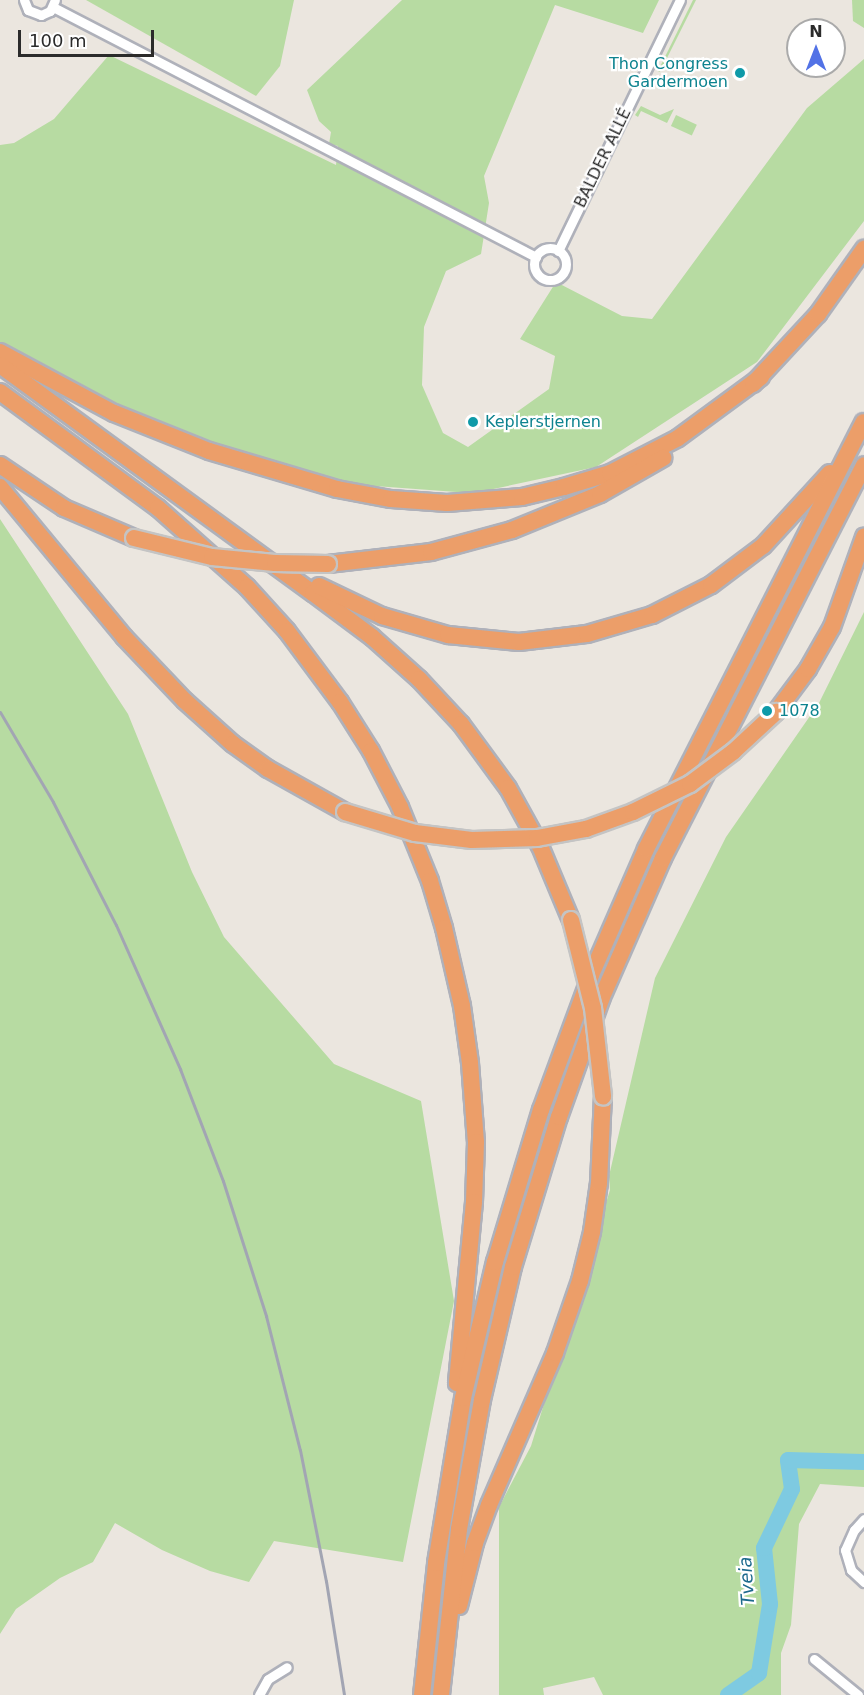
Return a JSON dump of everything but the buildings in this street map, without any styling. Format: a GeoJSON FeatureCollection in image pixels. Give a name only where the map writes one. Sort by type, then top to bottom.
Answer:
{"type":"FeatureCollection","features":[{"type":"Feature","properties":{"kind":"highway"},"geometry":{"type":"LineString","coordinates":[[0,465],[64,508],[134,538],[212,557],[275,563],[328,564],[396,558],[450,548],[558,514],[621,483],[663,458],[719,417],[761,377],[818,314],[864,249]]}},
{"type":"Feature","properties":{"kind":"highway"},"geometry":{"type":"LineString","coordinates":[[0,352],[114,412],[199,448],[308,483],[391,499],[447,503],[496,501],[542,493],[585,481],[632,463],[678,438],[761,377]]}},
{"type":"Feature","properties":{"kind":"highway"},"geometry":{"type":"LineString","coordinates":[[0,365],[248,545],[396,658],[461,724],[502,780],[529,826],[571,920],[593,1008],[603,1096],[599,1183],[592,1232],[580,1281],[555,1353],[498,1482],[475,1543],[442,1689]]}},
{"type":"Feature","properties":{"kind":"highway"},"geometry":{"type":"LineString","coordinates":[[0,392],[180,526],[226,567],[268,610],[310,660],[355,725],[384,776],[411,831],[436,898],[452,958],[466,1034],[475,1117],[474,1211],[450,1470]]}},
{"type":"Feature","properties":{"kind":"highway"},"geometry":{"type":"LineString","coordinates":[[422,1695],[436,1563],[450,1470],[471,1361],[506,1223],[541,1110],[591,975],[672,795],[864,422]]}},
{"type":"Feature","properties":{"kind":"highway"},"geometry":{"type":"LineString","coordinates":[[248,545],[276,557],[331,593],[359,607],[426,630],[502,641],[542,641],[587,634],[652,615],[693,596],[730,573],[780,530],[825,480],[855,438]]}},
{"type":"Feature","properties":{"kind":"highway"},"geometry":{"type":"LineString","coordinates":[[442,1689],[459,1529],[484,1389],[513,1267],[559,1117],[606,987],[663,858],[864,465]]}},
{"type":"Feature","properties":{"kind":"highway"},"geometry":{"type":"LineString","coordinates":[[0,487],[124,637],[184,701],[233,744],[268,769],[345,812],[415,833],[472,840],[522,839],[578,831],[633,812],[690,784],[734,752],[776,712],[808,669],[832,627],[864,537]]}},
{"type":"Feature","properties":{"kind":"street"},"geometry":{"type":"LineString","coordinates":[[24,0],[28,10],[36,15],[46,14],[54,4],[536,256]]}},
{"type":"Feature","properties":{"kind":"street","name":"BALDER ALLÉ"},"geometry":{"type":"LineString","coordinates":[[558,251],[680,0]]}},
{"type":"Feature","properties":{"kind":"street"},"geometry":{"type":"LineString","coordinates":[[544,250],[558,251],[566,264],[563,274],[555,280],[544,279],[536,272],[536,256],[544,250]]}},
{"type":"Feature","properties":{"kind":"street"},"geometry":{"type":"LineString","coordinates":[[864,1520],[854,1530],[845,1550],[851,1570],[864,1582]]}},
{"type":"Feature","properties":{"kind":"street"},"geometry":{"type":"LineString","coordinates":[[814,1659],[858,1695]]}},
{"type":"Feature","properties":{"kind":"street"},"geometry":{"type":"LineString","coordinates":[[259,1695],[268,1679],[287,1667]]}},
{"type":"Feature","properties":{"kind":"green space"},"geometry":{"type":"Polygon","coordinates":[[[86,0],[294,0],[280,66],[256,96],[86,0]]]}},
{"type":"Feature","properties":{"kind":"green space"},"geometry":{"type":"Polygon","coordinates":[[[402,0],[659,0],[643,33],[555,5],[484,176],[489,203],[481,254],[446,271],[424,327],[422,385],[443,433],[468,447],[549,389],[555,356],[520,339],[556,282],[622,316],[652,319],[807,108],[842,78],[846,78],[846,74],[864,59],[864,221],[757,362],[596,467],[484,491],[484,494],[334,483],[164,430],[11,355],[0,344],[0,145],[14,143],[54,119],[109,55],[336,165],[338,146],[329,144],[331,132],[319,121],[307,90],[402,0]]]}},
{"type":"Feature","properties":{"kind":"green space"},"geometry":{"type":"Polygon","coordinates":[[[693,0],[696,0],[660,72],[658,71],[693,0]]]}},
{"type":"Feature","properties":{"kind":"green space"},"geometry":{"type":"Polygon","coordinates":[[[852,0],[864,0],[864,28],[853,21],[852,0]]]}},
{"type":"Feature","properties":{"kind":"green space"},"geometry":{"type":"Polygon","coordinates":[[[641,106],[660,115],[674,109],[667,123],[641,111],[638,117],[635,115],[641,106]]]}},
{"type":"Feature","properties":{"kind":"green space"},"geometry":{"type":"Polygon","coordinates":[[[676,115],[697,125],[692,136],[671,126],[676,115]]]}},
{"type":"Feature","properties":{"kind":"green space"},"geometry":{"type":"Polygon","coordinates":[[[0,519],[128,714],[192,872],[224,937],[334,1064],[421,1101],[454,1301],[403,1562],[274,1541],[249,1582],[210,1571],[162,1550],[115,1523],[93,1562],[60,1578],[16,1609],[0,1634],[0,519]]]}},
{"type":"Feature","properties":{"kind":"green space"},"geometry":{"type":"Polygon","coordinates":[[[864,612],[864,1487],[820,1484],[799,1524],[791,1625],[781,1653],[781,1695],[603,1695],[594,1677],[543,1688],[544,1695],[499,1695],[499,1507],[531,1446],[610,1190],[609,1176],[655,978],[726,837],[819,703],[864,612]]]}},
{"type":"Feature","properties":{"kind":"waterway","name":"Tveia"},"geometry":{"type":"LineString","coordinates":[[728,1695],[759,1673],[770,1604],[764,1548],[792,1489],[788,1460],[864,1462]]}},
{"type":"Feature","properties":{"kind":"railway"},"geometry":{"type":"LineString","coordinates":[[0,712],[53,802],[116,925],[180,1069],[223,1181],[266,1316],[300,1450],[326,1581],[344,1695]]}},
{"type":"Feature","properties":{"kind":"place","name":"Thon Congress Gardermoen"},"geometry":{"type":"Point","coordinates":[740,73]}},
{"type":"Feature","properties":{"kind":"place","name":"Keplerstjernen"},"geometry":{"type":"Point","coordinates":[473,422]}},
{"type":"Feature","properties":{"kind":"place","name":"1078"},"geometry":{"type":"Point","coordinates":[767,711]}}]}
